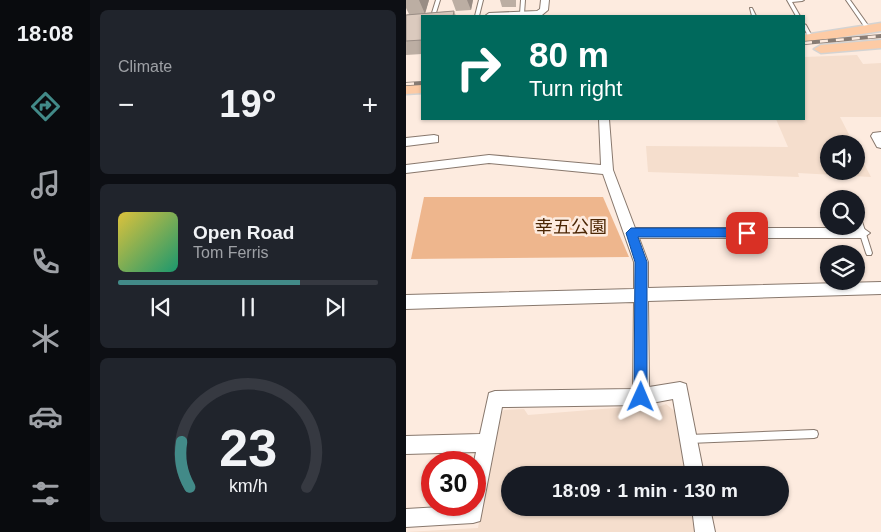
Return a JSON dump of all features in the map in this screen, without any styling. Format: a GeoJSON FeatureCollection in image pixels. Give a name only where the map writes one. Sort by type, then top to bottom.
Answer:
{"type":"FeatureCollection","features":[{"type":"Feature","properties":{"kind":"main road"},"geometry":{"type":"LineString","coordinates":[[806,39],[876,30]]}},
{"type":"Feature","properties":{"kind":"main road"},"geometry":{"type":"LineString","coordinates":[[805,51],[881,44]]}},
{"type":"Feature","properties":{"kind":"main road"},"geometry":{"type":"LineString","coordinates":[[805,51],[881,49]]}},
{"type":"Feature","properties":{"kind":"main road"},"geometry":{"type":"LineString","coordinates":[[406,76],[421,75]]}},
{"type":"Feature","properties":{"kind":"main road"},"geometry":{"type":"LineString","coordinates":[[406,89],[421,88]]}},
{"type":"Feature","properties":{"kind":"street"},"geometry":{"type":"LineString","coordinates":[[506,15],[544,10],[545,0]]}},
{"type":"Feature","properties":{"kind":"street"},"geometry":{"type":"LineString","coordinates":[[604,120],[607,170],[641,262],[641,397]]}},
{"type":"Feature","properties":{"kind":"street"},"geometry":{"type":"LineString","coordinates":[[881,136],[877,136],[881,144]]}},
{"type":"Feature","properties":{"kind":"street"},"geometry":{"type":"LineString","coordinates":[[406,142],[434,139]]}},
{"type":"Feature","properties":{"kind":"street"},"geometry":{"type":"LineString","coordinates":[[406,169],[489,159],[607,170]]}},
{"type":"Feature","properties":{"kind":"street"},"geometry":{"type":"LineString","coordinates":[[631,233],[820,233]]}},
{"type":"Feature","properties":{"kind":"street"},"geometry":{"type":"LineString","coordinates":[[406,302],[881,288]]}},
{"type":"Feature","properties":{"kind":"street"},"geometry":{"type":"LineString","coordinates":[[406,518],[473,514],[495,399],[641,397],[680,390],[693,466]]}},
{"type":"Feature","properties":{"kind":"street"},"geometry":{"type":"LineString","coordinates":[[406,445],[487,443]]}},
{"type":"Feature","properties":{"kind":"street"},"geometry":{"type":"LineString","coordinates":[[702,516],[705,532]]}},
{"type":"Feature","properties":{"kind":"lane"},"geometry":{"type":"LineString","coordinates":[[433,15],[438,0]]}},
{"type":"Feature","properties":{"kind":"lane"},"geometry":{"type":"LineString","coordinates":[[477,15],[481,0]]}},
{"type":"Feature","properties":{"kind":"lane"},"geometry":{"type":"LineString","coordinates":[[522,14],[523,0]]}},
{"type":"Feature","properties":{"kind":"lane"},"geometry":{"type":"LineString","coordinates":[[797,15],[789,0],[802,0]]}},
{"type":"Feature","properties":{"kind":"lane"},"geometry":{"type":"LineString","coordinates":[[848,0],[876,30]]}},
{"type":"Feature","properties":{"kind":"lane"},"geometry":{"type":"LineString","coordinates":[[751,9],[754,15]]}},
{"type":"Feature","properties":{"kind":"lane"},"geometry":{"type":"LineString","coordinates":[[864,235],[869,253]]}},
{"type":"Feature","properties":{"kind":"lane"},"geometry":{"type":"LineString","coordinates":[[688,439],[814,434]]}},
{"type":"Feature","properties":{"kind":"shaded area"},"geometry":{"type":"Polygon","coordinates":[[[857,55],[863,64],[881,63],[881,117],[840,117],[849,135],[820,135],[820,174],[798,173],[799,177],[648,172],[646,146],[788,147],[776,120],[805,120],[805,57],[857,55]]]}},
{"type":"Feature","properties":{"kind":"shaded area"},"geometry":{"type":"Polygon","coordinates":[[[865,165],[871,177],[865,177],[865,165]]]}},
{"type":"Feature","properties":{"kind":"shaded area"},"geometry":{"type":"Polygon","coordinates":[[[666,404],[678,414],[687,466],[501,466],[501,516],[696,516],[699,532],[406,532],[478,528],[480,516],[486,516],[486,483],[498,416],[504,410],[524,409],[528,415],[627,407],[650,410],[666,404]]]}},
{"type":"Feature","properties":{"kind":"green space","name":"幸五公園"},"geometry":{"type":"Polygon","coordinates":[[[424,197],[603,197],[629,257],[411,259],[424,197]]]}},
{"type":"Feature","properties":{"kind":"building"},"geometry":{"type":"Polygon","coordinates":[[[454,11],[453,15],[421,15],[421,40],[406,41],[406,15],[454,11]]]}},
{"type":"Feature","properties":{"kind":"railway"},"geometry":{"type":"LineString","coordinates":[[805,43],[881,36]]}},
{"type":"Feature","properties":{"kind":"railway"},"geometry":{"type":"LineString","coordinates":[[406,84],[421,83]]}},
{"type":"Feature","properties":{"kind":"route"},"geometry":{"type":"LineString","coordinates":[[641,397],[641,262],[631,233],[747,233]]}}]}
